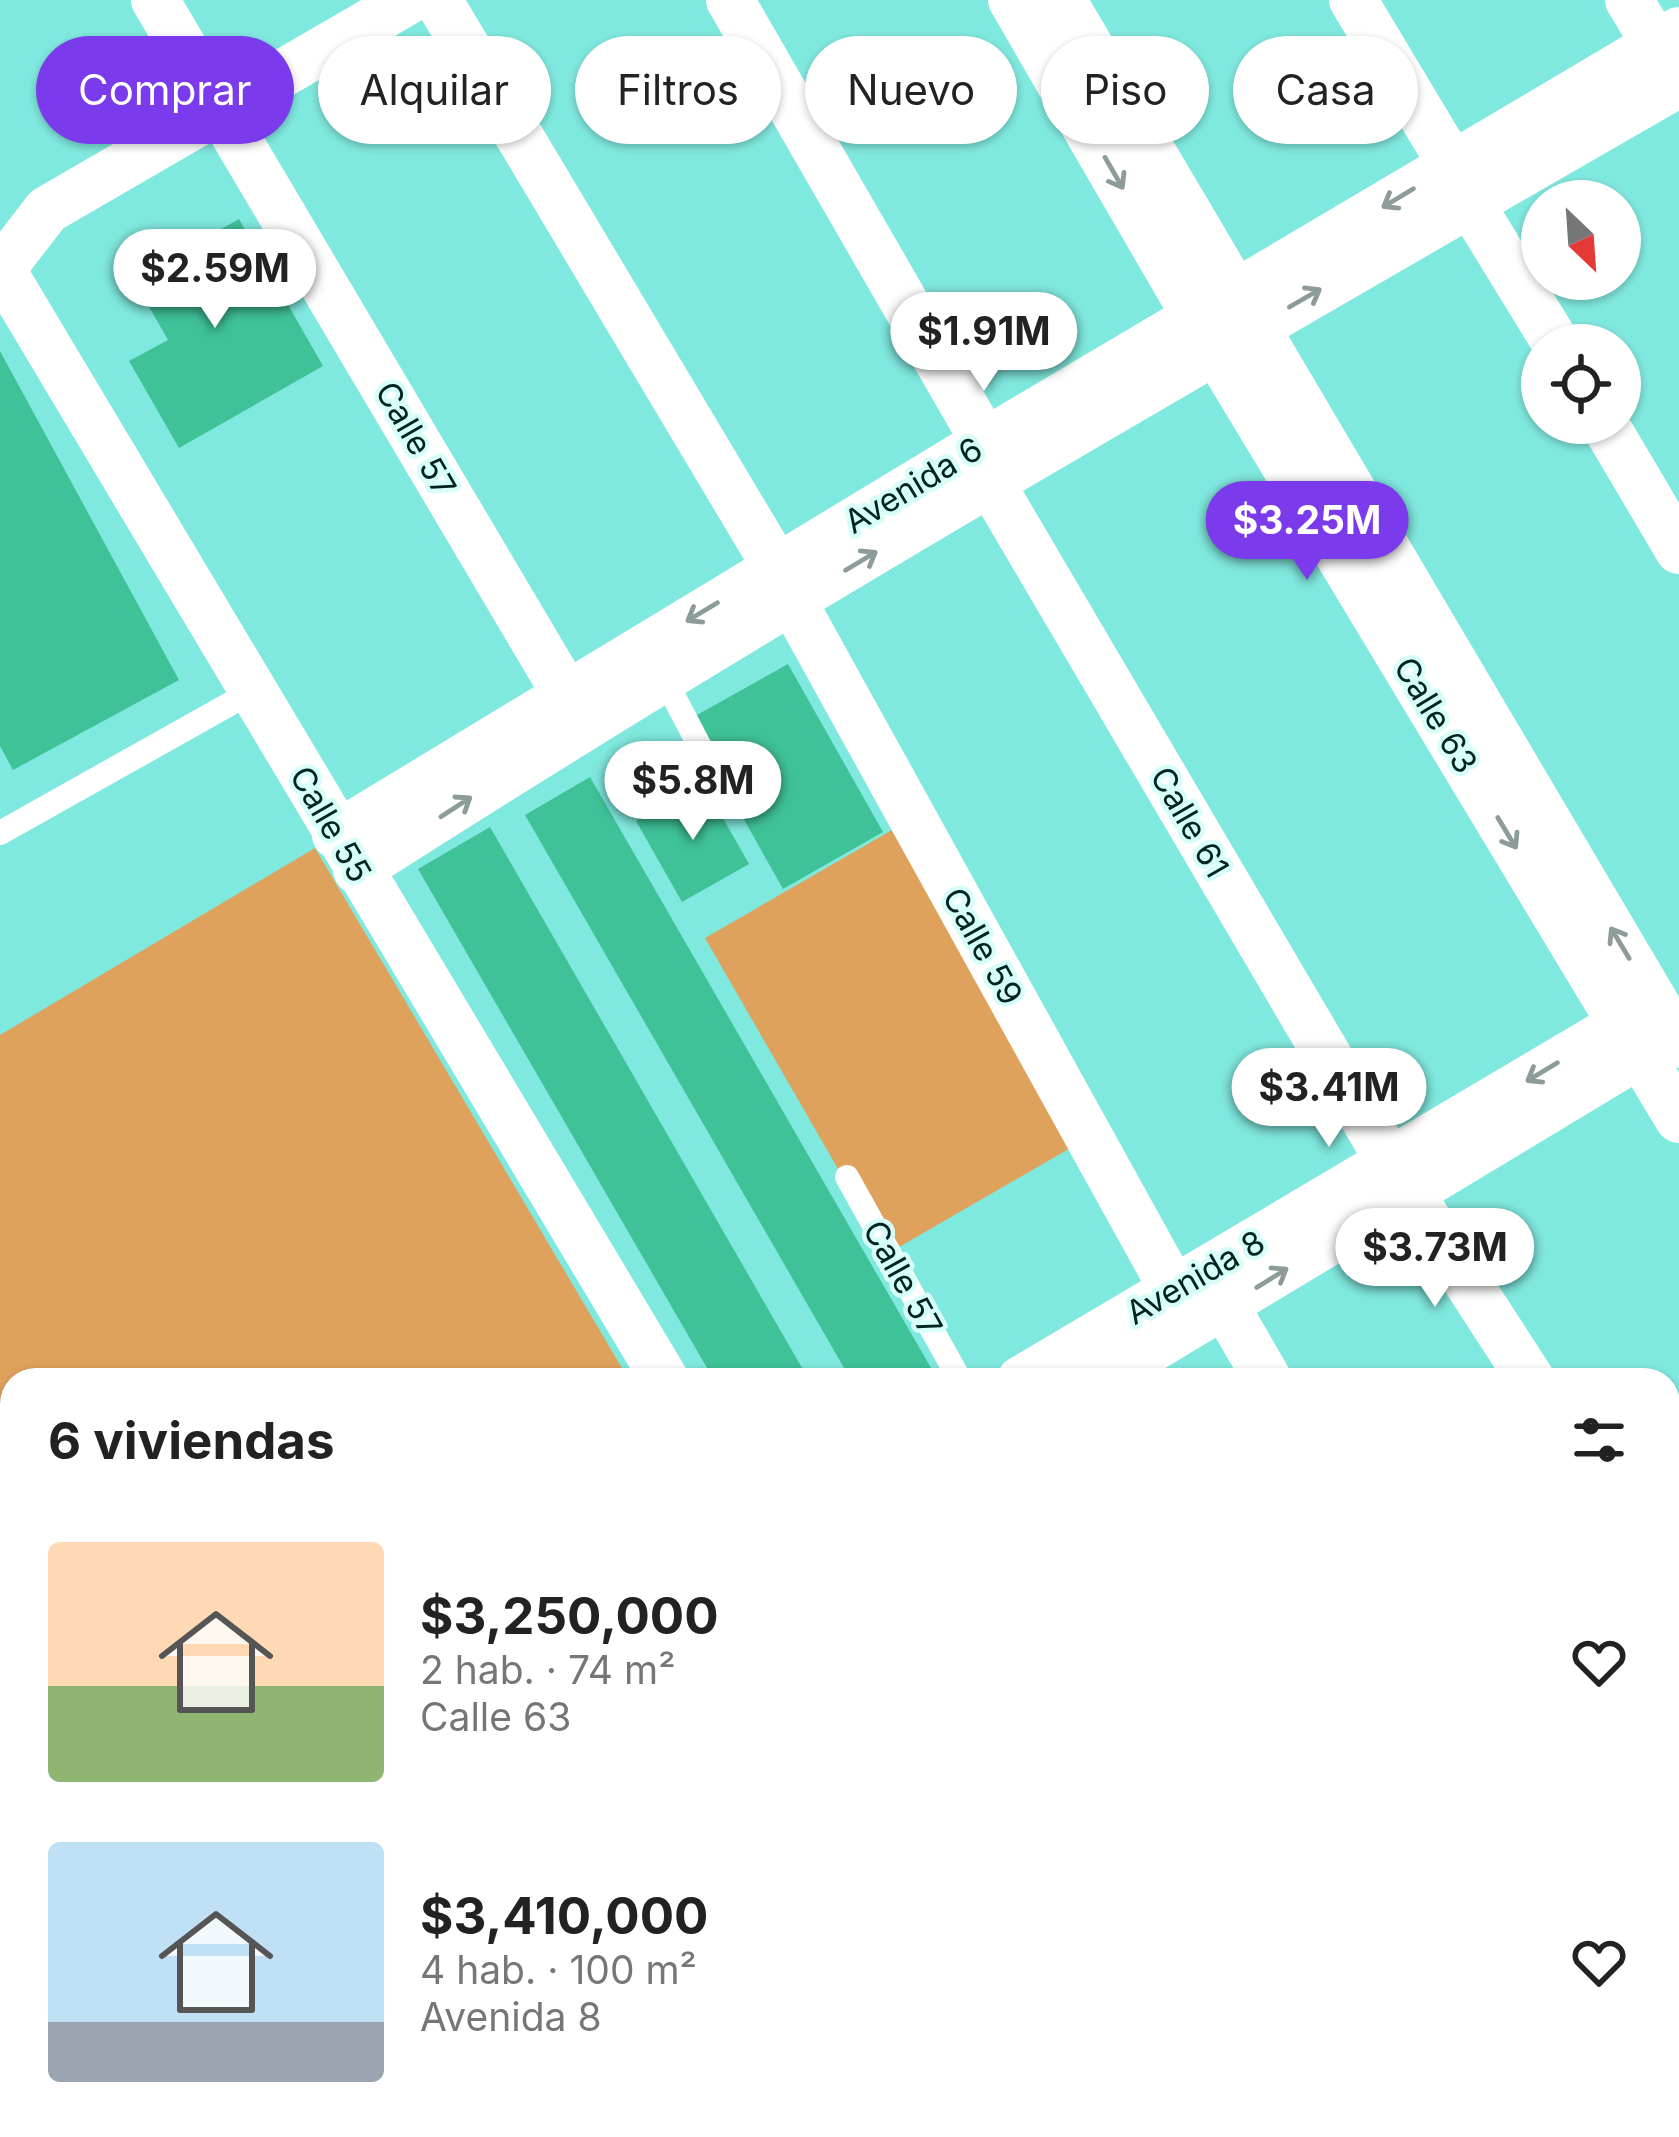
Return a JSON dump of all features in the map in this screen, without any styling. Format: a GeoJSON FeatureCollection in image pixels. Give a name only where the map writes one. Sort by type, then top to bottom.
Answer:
{"type":"FeatureCollection","features":[{"type":"Feature","properties":{"kind":"street","name":"Calle 57"},"geometry":{"type":"LineString","coordinates":[[155,0],[177,36]]}},
{"type":"Feature","properties":{"kind":"street"},"geometry":{"type":"LineString","coordinates":[[294,69],[409,0]]}},
{"type":"Feature","properties":{"kind":"street","name":"Calle 59"},"geometry":{"type":"LineString","coordinates":[[438,0],[785,585],[1173,1289]]}},
{"type":"Feature","properties":{"kind":"street","name":"Calle 61"},"geometry":{"type":"LineString","coordinates":[[730,0],[988,462],[1400,1178],[1523,1368]]}},
{"type":"Feature","properties":{"kind":"street","name":"Calle 63"},"geometry":{"type":"LineString","coordinates":[[1012,0],[1225,322],[1661,1026],[1679,1120]]}},
{"type":"Feature","properties":{"kind":"street","name":"Calle 63"},"geometry":{"type":"LineString","coordinates":[[1062,0],[1225,322]]}},
{"type":"Feature","properties":{"kind":"street"},"geometry":{"type":"LineString","coordinates":[[1353,0],[1544,324]]}},
{"type":"Feature","properties":{"kind":"street"},"geometry":{"type":"LineString","coordinates":[[1629,0],[1671,53]]}},
{"type":"Feature","properties":{"kind":"street","name":"Avenida 6"},"geometry":{"type":"LineString","coordinates":[[347,853],[566,694],[785,585],[1461,184],[1671,53]]}},
{"type":"Feature","properties":{"kind":"street"},"geometry":{"type":"LineString","coordinates":[[0,269],[24,212],[158,144]]}},
{"type":"Feature","properties":{"kind":"street","name":"Calle 57"},"geometry":{"type":"LineString","coordinates":[[242,144],[566,694]]}},
{"type":"Feature","properties":{"kind":"street","name":"Calle 55"},"geometry":{"type":"LineString","coordinates":[[0,269],[658,1368]]}},
{"type":"Feature","properties":{"kind":"street"},"geometry":{"type":"LineString","coordinates":[[1616,444],[1679,550]]}},
{"type":"Feature","properties":{"kind":"street","name":"Avenida 6"},"geometry":{"type":"LineString","coordinates":[[347,853],[520,766],[664,680],[785,585]]}},
{"type":"Feature","properties":{"kind":"street","name":"Avenida 8"},"geometry":{"type":"LineString","coordinates":[[1041,1368],[1173,1289],[1400,1178],[1661,1026]]}},
{"type":"Feature","properties":{"kind":"street","name":"Avenida 8"},"geometry":{"type":"LineString","coordinates":[[1119,1368],[1225,1306],[1400,1178]]}},
{"type":"Feature","properties":{"kind":"street"},"geometry":{"type":"LineString","coordinates":[[1225,1306],[1261,1368]]}},
{"type":"Feature","properties":{"kind":"lane"},"geometry":{"type":"LineString","coordinates":[[635,799],[707,760],[664,680]]}},
{"type":"Feature","properties":{"kind":"lane"},"geometry":{"type":"LineString","coordinates":[[0,833],[253,691]]}},
{"type":"Feature","properties":{"kind":"lane","name":"Calle 57"},"geometry":{"type":"LineString","coordinates":[[847,1177],[953,1368]]}},
{"type":"Feature","properties":{"kind":"shaded area"},"geometry":{"type":"Polygon","coordinates":[[[892,830],[1074,1146],[887,1254],[705,938],[892,830]]]}},
{"type":"Feature","properties":{"kind":"shaded area"},"geometry":{"type":"Polygon","coordinates":[[[315,848],[622,1368],[0,1368],[0,1035],[315,848]]]}},
{"type":"Feature","properties":{"kind":"building"},"geometry":{"type":"Polygon","coordinates":[[[239,219],[323,366],[179,448],[129,361],[168,340],[122,259],[173,230],[184,250],[239,219]]]}},
{"type":"Feature","properties":{"kind":"building"},"geometry":{"type":"Polygon","coordinates":[[[0,351],[179,680],[13,770],[0,746],[0,351]]]}},
{"type":"Feature","properties":{"kind":"building"},"geometry":{"type":"Polygon","coordinates":[[[788,664],[883,832],[783,889],[688,720],[788,664]]]}},
{"type":"Feature","properties":{"kind":"building"},"geometry":{"type":"Polygon","coordinates":[[[590,777],[931,1368],[844,1368],[525,815],[590,777]]]}},
{"type":"Feature","properties":{"kind":"building"},"geometry":{"type":"Polygon","coordinates":[[[703,783],[749,864],[682,902],[636,821],[703,783]]]}},
{"type":"Feature","properties":{"kind":"building"},"geometry":{"type":"Polygon","coordinates":[[[490,827],[802,1368],[707,1368],[418,869],[490,827]]]}}]}
